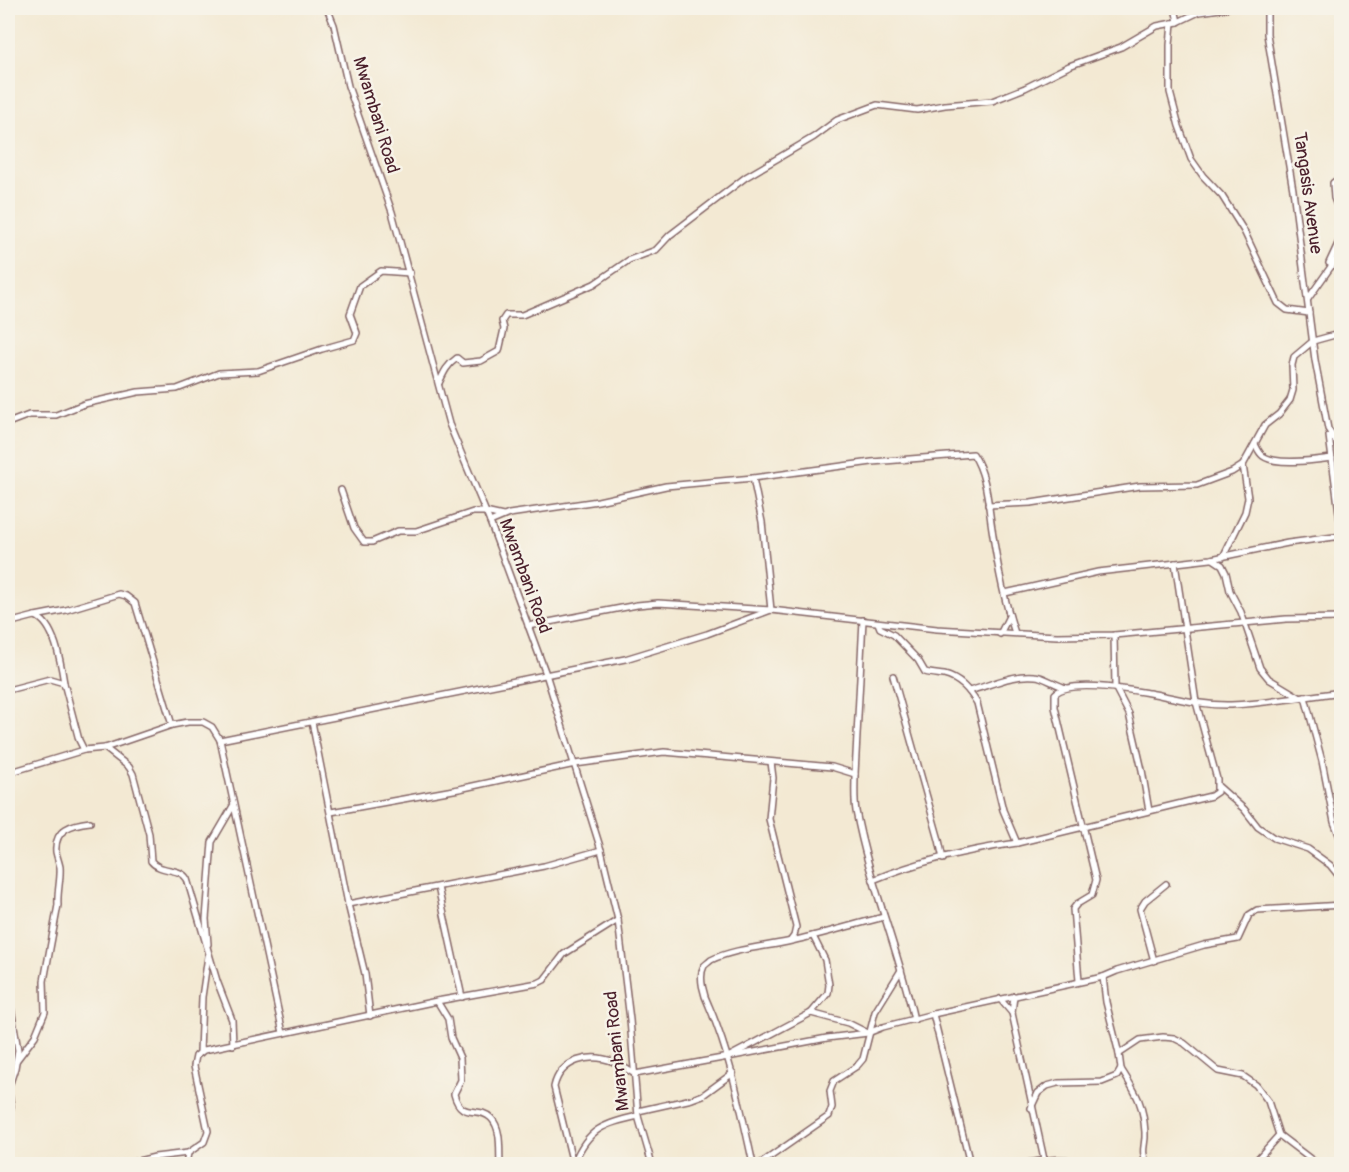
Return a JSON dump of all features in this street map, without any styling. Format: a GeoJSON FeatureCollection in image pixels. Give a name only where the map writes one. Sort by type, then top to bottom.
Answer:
{"type":"FeatureCollection","features":[{"type":"Feature","properties":{"kind":"street","name":"Mwambani Road"},"geometry":{"type":"LineString","coordinates":[[327,8],[334,25],[348,86],[392,212],[410,273],[449,424],[490,522],[546,674],[601,850],[618,920],[638,1113],[652,1164]]}},
{"type":"Feature","properties":{"kind":"street"},"geometry":{"type":"LineString","coordinates":[[1176,8],[1170,45],[1170,92],[1191,159],[1222,196],[1244,231],[1278,303],[1287,310],[1308,313]]}},
{"type":"Feature","properties":{"kind":"street"},"geometry":{"type":"LineString","coordinates":[[439,384],[444,371],[457,358],[463,363],[473,363],[500,350],[504,329],[502,321],[506,315],[522,315],[594,284],[629,260],[656,250],[670,235],[746,177],[814,137],[837,120],[877,105],[917,110],[992,101],[1025,88],[1069,66],[1121,47],[1157,26],[1175,22],[1199,12],[1227,8]]}},
{"type":"Feature","properties":{"kind":"street","name":"Tangasis Avenue"},"geometry":{"type":"LineString","coordinates":[[1267,9],[1267,34],[1293,190],[1315,360],[1328,429],[1341,451]]}},
{"type":"Feature","properties":{"kind":"street"},"geometry":{"type":"LineString","coordinates":[[1341,176],[1333,183],[1334,198],[1341,218]]}},
{"type":"Feature","properties":{"kind":"street"},"geometry":{"type":"LineString","coordinates":[[1327,270],[1341,235]]}},
{"type":"Feature","properties":{"kind":"street"},"geometry":{"type":"LineString","coordinates":[[1308,299],[1341,251]]}},
{"type":"Feature","properties":{"kind":"street"},"geometry":{"type":"LineString","coordinates":[[8,423],[29,415],[56,415],[84,404],[138,392],[177,389],[219,373],[258,371],[354,340],[357,333],[350,314],[360,286],[381,270],[410,273]]}},
{"type":"Feature","properties":{"kind":"street"},"geometry":{"type":"LineString","coordinates":[[988,506],[1031,503],[1140,486],[1197,484],[1232,472],[1244,465],[1265,424],[1279,414],[1290,400],[1293,390],[1294,357],[1313,341],[1341,333]]}},
{"type":"Feature","properties":{"kind":"street"},"geometry":{"type":"LineString","coordinates":[[1005,593],[1098,572],[1212,559],[1288,543],[1341,536],[1328,429]]}},
{"type":"Feature","properties":{"kind":"street"},"geometry":{"type":"LineString","coordinates":[[1255,444],[1261,454],[1272,459],[1292,461],[1332,458]]}},
{"type":"Feature","properties":{"kind":"street"},"geometry":{"type":"LineString","coordinates":[[490,522],[502,516],[598,501],[666,486],[753,478],[872,462],[973,454],[982,470],[1014,633]]}},
{"type":"Feature","properties":{"kind":"street"},"geometry":{"type":"LineString","coordinates":[[1223,557],[1245,512],[1248,498],[1244,465]]}},
{"type":"Feature","properties":{"kind":"street"},"geometry":{"type":"LineString","coordinates":[[753,478],[762,522],[771,610]]}},
{"type":"Feature","properties":{"kind":"street"},"geometry":{"type":"LineString","coordinates":[[341,490],[354,528],[364,542],[372,542],[398,531],[416,531],[473,512],[502,516]]}},
{"type":"Feature","properties":{"kind":"street"},"geometry":{"type":"LineString","coordinates":[[1212,559],[1218,561],[1226,573],[1230,591],[1241,612],[1260,668],[1269,679],[1302,697],[1322,761],[1334,822],[1341,842]]}},
{"type":"Feature","properties":{"kind":"street"},"geometry":{"type":"LineString","coordinates":[[873,880],[906,867],[1084,827],[1211,796],[1217,792],[1218,786],[1196,702],[1175,563]]}},
{"type":"Feature","properties":{"kind":"street"},"geometry":{"type":"LineString","coordinates":[[8,623],[66,610],[119,594],[132,600],[135,603],[172,724]]}},
{"type":"Feature","properties":{"kind":"street"},"geometry":{"type":"LineString","coordinates":[[528,626],[658,603],[771,610],[1000,634],[1057,636],[1114,635],[1286,619],[1341,618]]}},
{"type":"Feature","properties":{"kind":"street"},"geometry":{"type":"LineString","coordinates":[[220,740],[625,659],[707,634],[771,610]]}},
{"type":"Feature","properties":{"kind":"street"},"geometry":{"type":"LineString","coordinates":[[35,616],[46,622],[60,659],[79,740],[84,750]]}},
{"type":"Feature","properties":{"kind":"street"},"geometry":{"type":"LineString","coordinates":[[1000,634],[1009,616]]}},
{"type":"Feature","properties":{"kind":"street"},"geometry":{"type":"LineString","coordinates":[[863,620],[855,774],[856,809],[873,880],[914,1020]]}},
{"type":"Feature","properties":{"kind":"street"},"geometry":{"type":"LineString","coordinates":[[878,623],[880,628],[894,635],[918,660],[925,672],[945,675],[956,680],[969,691],[977,703],[1003,810],[1017,843]]}},
{"type":"Feature","properties":{"kind":"street"},"geometry":{"type":"LineString","coordinates":[[1114,635],[1115,687],[1127,706],[1149,811]]}},
{"type":"Feature","properties":{"kind":"street"},"geometry":{"type":"LineString","coordinates":[[893,676],[939,840],[942,859]]}},
{"type":"Feature","properties":{"kind":"street"},"geometry":{"type":"LineString","coordinates":[[969,691],[998,681],[1034,676],[1043,678],[1053,685],[1068,688]]}},
{"type":"Feature","properties":{"kind":"street"},"geometry":{"type":"LineString","coordinates":[[8,690],[50,680],[64,683]]}},
{"type":"Feature","properties":{"kind":"street"},"geometry":{"type":"LineString","coordinates":[[1079,981],[1073,909],[1092,895],[1096,880],[1053,698],[1059,690],[1115,687],[1196,702],[1230,705],[1341,692]]}},
{"type":"Feature","properties":{"kind":"street"},"geometry":{"type":"LineString","coordinates":[[8,773],[84,750],[105,748],[172,724],[203,722],[212,727],[220,740],[283,1033]]}},
{"type":"Feature","properties":{"kind":"street"},"geometry":{"type":"LineString","coordinates":[[312,722],[348,904],[365,974],[370,1016]]}},
{"type":"Feature","properties":{"kind":"street"},"geometry":{"type":"LineString","coordinates":[[105,748],[129,767],[133,774],[149,834],[151,861],[154,866],[185,875],[208,954],[232,1020],[233,1045]]}},
{"type":"Feature","properties":{"kind":"street"},"geometry":{"type":"LineString","coordinates":[[331,812],[459,789],[575,764],[664,752],[832,767],[855,774]]}},
{"type":"Feature","properties":{"kind":"street"},"geometry":{"type":"LineString","coordinates":[[771,762],[769,819],[796,927],[790,941]]}},
{"type":"Feature","properties":{"kind":"street"},"geometry":{"type":"LineString","coordinates":[[1218,786],[1244,809],[1258,827],[1274,838],[1308,849],[1330,865],[1341,880]]}},
{"type":"Feature","properties":{"kind":"street"},"geometry":{"type":"LineString","coordinates":[[200,1053],[202,997],[208,954],[206,919],[213,842],[233,806]]}},
{"type":"Feature","properties":{"kind":"street"},"geometry":{"type":"LineString","coordinates":[[16,1061],[35,1036],[45,1012],[44,981],[58,905],[60,868],[56,846],[59,835],[73,824],[90,822]]}},
{"type":"Feature","properties":{"kind":"street"},"geometry":{"type":"LineString","coordinates":[[348,904],[544,866],[601,850]]}},
{"type":"Feature","properties":{"kind":"street"},"geometry":{"type":"LineString","coordinates":[[1154,961],[1140,909],[1145,901],[1166,884]]}},
{"type":"Feature","properties":{"kind":"street"},"geometry":{"type":"LineString","coordinates":[[438,887],[462,997]]}},
{"type":"Feature","properties":{"kind":"street"},"geometry":{"type":"LineString","coordinates":[[573,1164],[554,1087],[556,1076],[566,1064],[591,1057],[613,1062],[635,1074],[827,1038],[868,1033],[933,1014],[1103,977],[1204,945],[1238,939],[1249,915],[1257,910],[1341,905]]}},
{"type":"Feature","properties":{"kind":"street"},"geometry":{"type":"LineString","coordinates":[[753,1164],[733,1073],[703,988],[702,973],[705,965],[712,960],[736,952],[813,936],[884,917]]}},
{"type":"Feature","properties":{"kind":"street"},"geometry":{"type":"LineString","coordinates":[[126,1164],[155,1157],[188,1153],[204,1142],[208,1131],[194,1066],[196,1056],[204,1050],[544,980],[564,954],[618,920]]}},
{"type":"Feature","properties":{"kind":"street"},"geometry":{"type":"LineString","coordinates":[[728,1057],[811,1013],[828,993],[825,960],[813,936]]}},
{"type":"Feature","properties":{"kind":"street"},"geometry":{"type":"LineString","coordinates":[[760,1164],[829,1116],[832,1107],[830,1095],[832,1085],[863,1059],[875,1012],[901,970]]}},
{"type":"Feature","properties":{"kind":"street"},"geometry":{"type":"LineString","coordinates":[[1103,977],[1121,1069],[1135,1089],[1141,1104],[1145,1134],[1142,1144],[1143,1155],[1147,1164]]}},
{"type":"Feature","properties":{"kind":"street"},"geometry":{"type":"LineString","coordinates":[[1014,996],[1012,1013],[1044,1162]]}},
{"type":"Feature","properties":{"kind":"street"},"geometry":{"type":"LineString","coordinates":[[8,999],[18,1050],[8,1089],[11,1106],[8,1118]]}},
{"type":"Feature","properties":{"kind":"street"},"geometry":{"type":"LineString","coordinates":[[1000,999],[1012,1013]]}},
{"type":"Feature","properties":{"kind":"street"},"geometry":{"type":"LineString","coordinates":[[437,1001],[447,1019],[451,1038],[460,1058],[461,1080],[454,1094],[456,1102],[465,1111],[492,1118],[500,1138],[500,1164]]}},
{"type":"Feature","properties":{"kind":"street"},"geometry":{"type":"LineString","coordinates":[[811,1013],[848,1023],[868,1033]]}},
{"type":"Feature","properties":{"kind":"street"},"geometry":{"type":"LineString","coordinates":[[933,1014],[970,1164]]}},
{"type":"Feature","properties":{"kind":"street"},"geometry":{"type":"LineString","coordinates":[[1119,1054],[1129,1045],[1140,1040],[1163,1037],[1184,1043],[1218,1071],[1243,1076],[1256,1085],[1268,1101],[1279,1134],[1317,1164]]}},
{"type":"Feature","properties":{"kind":"street"},"geometry":{"type":"LineString","coordinates":[[1031,1108],[1038,1093],[1047,1086],[1058,1083],[1102,1082],[1116,1076],[1121,1069]]}},
{"type":"Feature","properties":{"kind":"street"},"geometry":{"type":"LineString","coordinates":[[573,1164],[583,1142],[589,1136],[638,1113],[703,1095],[733,1073]]}},
{"type":"Feature","properties":{"kind":"street"},"geometry":{"type":"LineString","coordinates":[[1253,1164],[1279,1134]]}},
{"type":"Feature","properties":{"kind":"street"},"geometry":{"type":"LineString","coordinates":[[186,1164],[188,1153]]}},
{"type":"Feature","properties":{"kind":"street"},"geometry":{"type":"LineString","coordinates":[[1022,1164],[1071,1159],[1091,1164]]}}]}
